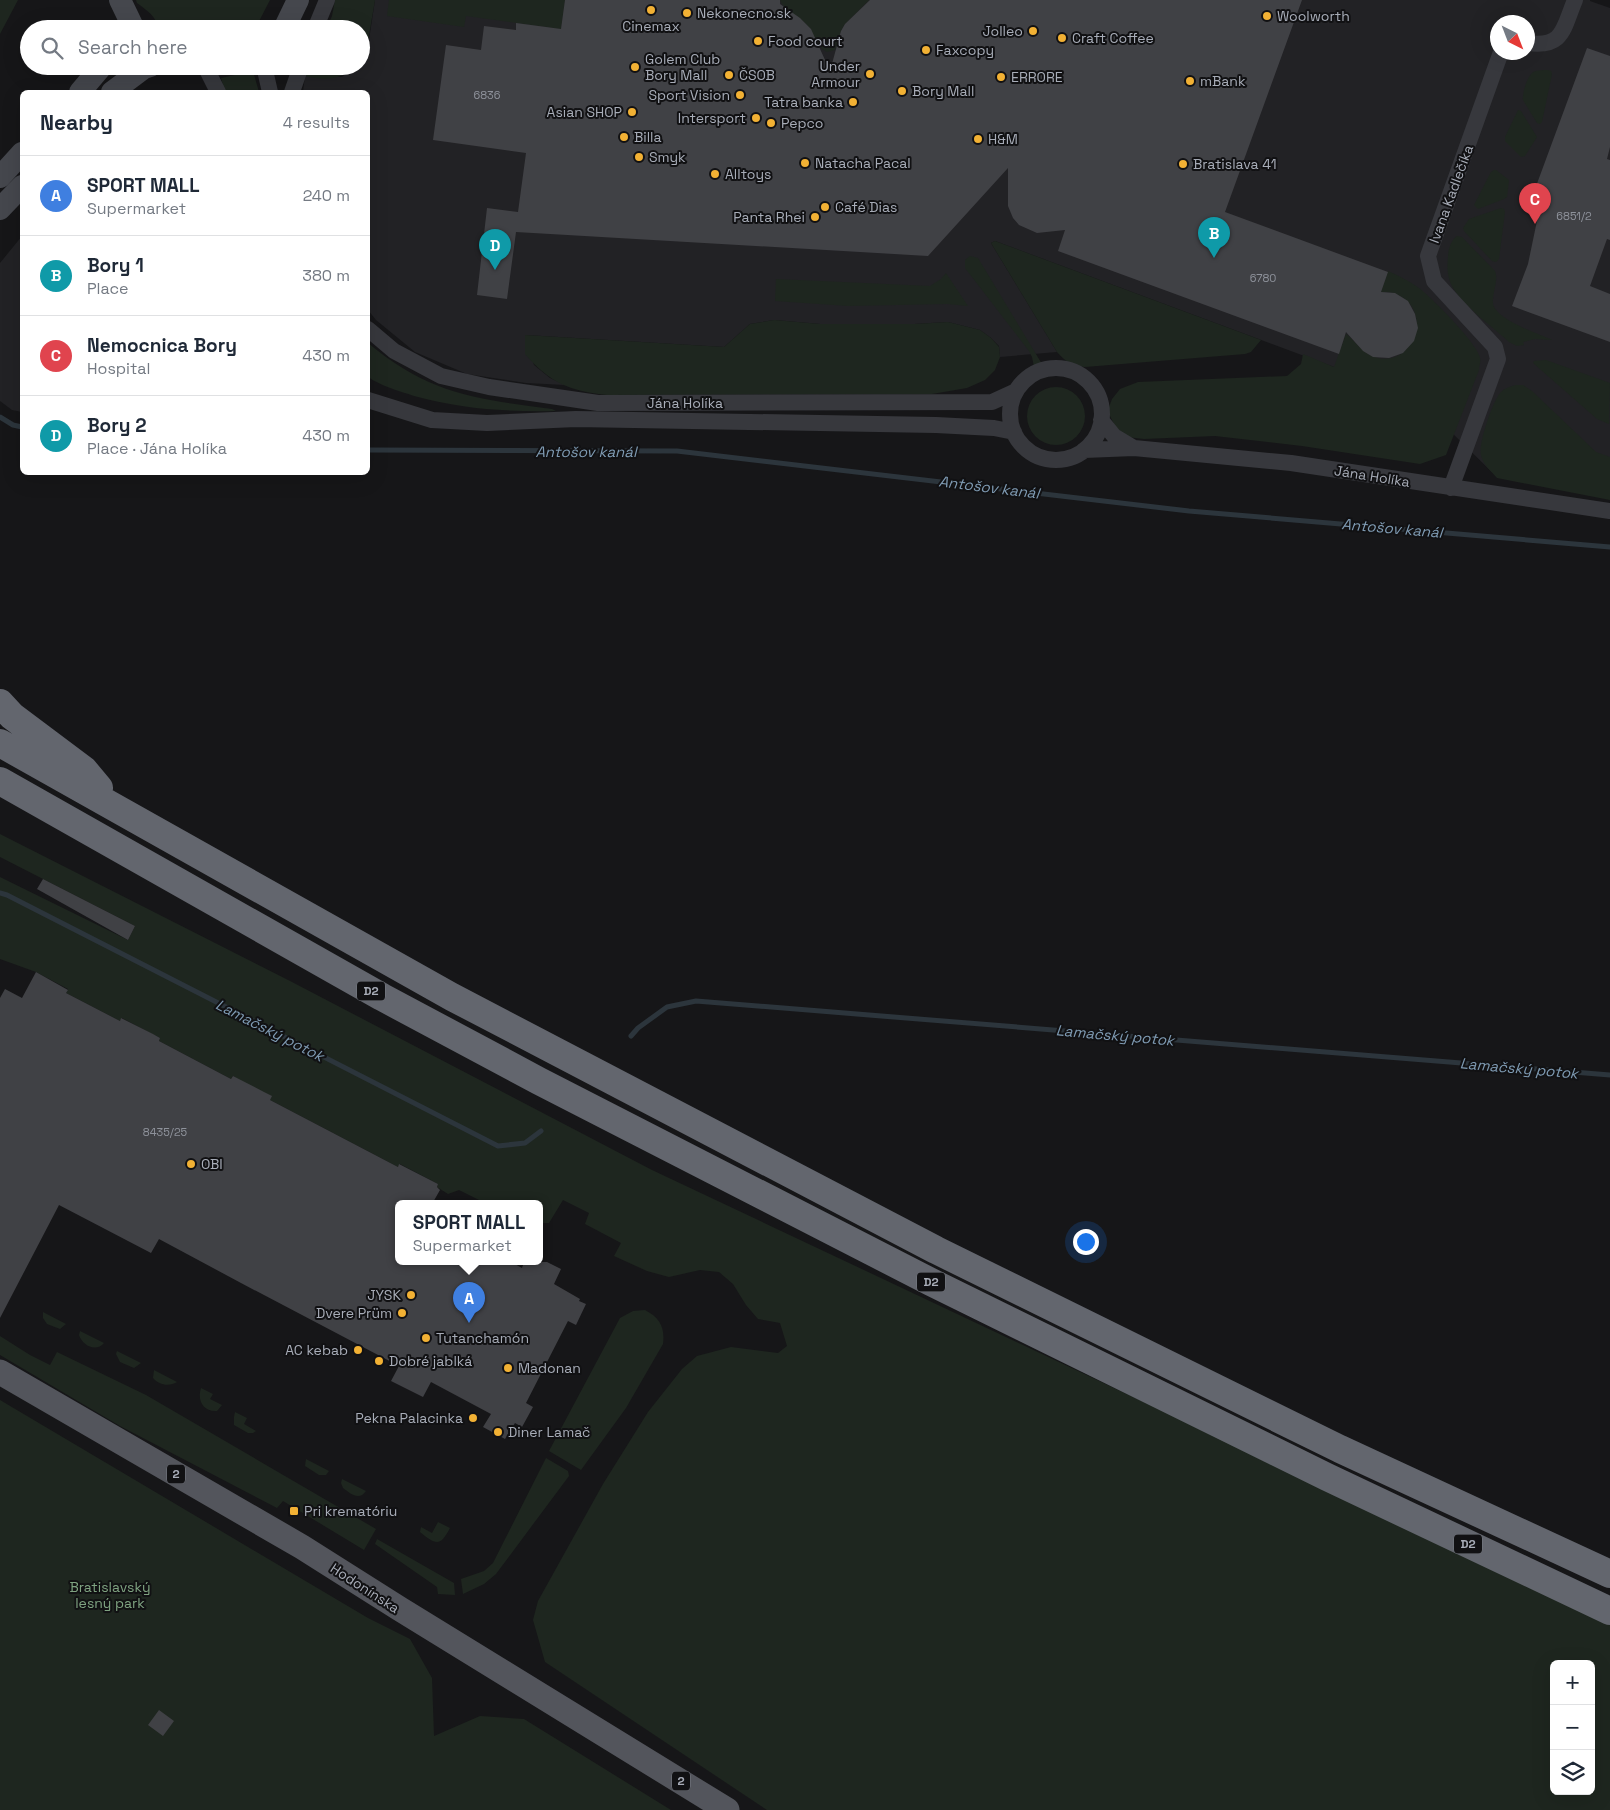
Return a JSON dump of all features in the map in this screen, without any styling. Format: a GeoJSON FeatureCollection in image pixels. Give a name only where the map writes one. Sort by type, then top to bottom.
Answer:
{"type":"FeatureCollection","features":[{"type":"Feature","properties":{"kind":"highway"},"geometry":{"type":"LineString","coordinates":[[0,703],[12,716],[84,770],[118,810]]}},
{"type":"Feature","properties":{"kind":"highway","name":"D2"},"geometry":{"type":"LineString","coordinates":[[0,743],[452,997],[936,1250],[1340,1449],[1610,1574]]}},
{"type":"Feature","properties":{"kind":"highway","name":"D2"},"geometry":{"type":"LineString","coordinates":[[0,781],[382,997],[556,1090],[932,1282],[1300,1464],[1610,1611]]}},
{"type":"Feature","properties":{"kind":"highway"},"geometry":{"type":"LineString","coordinates":[[0,802],[68,820]]}},
{"type":"Feature","properties":{"kind":"main road"},"geometry":{"type":"LineString","coordinates":[[288,20],[298,0]]}},
{"type":"Feature","properties":{"kind":"main road"},"geometry":{"type":"LineString","coordinates":[[82,90],[94,75]]}},
{"type":"Feature","properties":{"kind":"main road"},"geometry":{"type":"LineString","coordinates":[[115,90],[135,75]]}},
{"type":"Feature","properties":{"kind":"main road"},"geometry":{"type":"LineString","coordinates":[[0,177],[20,155]]}},
{"type":"Feature","properties":{"kind":"main road"},"geometry":{"type":"LineString","coordinates":[[0,209],[20,188]]}},
{"type":"Feature","properties":{"kind":"main road","name":"Hodonínska"},"geometry":{"type":"LineString","coordinates":[[0,1372],[302,1548],[727,1810]]}},
{"type":"Feature","properties":{"kind":"street"},"geometry":{"type":"LineString","coordinates":[[319,20],[327,0]]}},
{"type":"Feature","properties":{"kind":"street"},"geometry":{"type":"LineString","coordinates":[[1535,43],[1547,44],[1560,37],[1574,0]]}},
{"type":"Feature","properties":{"kind":"street","name":"Ivana Kadlečíka"},"geometry":{"type":"LineString","coordinates":[[1451,488],[1498,358],[1495,347],[1434,281],[1428,256],[1498,60]]}},
{"type":"Feature","properties":{"kind":"street"},"geometry":{"type":"LineString","coordinates":[[210,75],[217,90]]}},
{"type":"Feature","properties":{"kind":"street"},"geometry":{"type":"LineString","coordinates":[[266,75],[270,90]]}},
{"type":"Feature","properties":{"kind":"street"},"geometry":{"type":"LineString","coordinates":[[293,90],[298,75]]}},
{"type":"Feature","properties":{"kind":"street","name":"Jána Holíka"},"geometry":{"type":"LineString","coordinates":[[370,331],[394,351],[441,376],[489,387],[598,403],[992,402],[1016,391]]}},
{"type":"Feature","properties":{"kind":"street"},"geometry":{"type":"LineString","coordinates":[[1055,368],[1067,369],[1080,375],[1092,386],[1100,402],[1101,420],[1095,436],[1084,450],[1073,456],[1060,459],[1040,457],[1024,446],[1014,432],[1010,420],[1010,408],[1016,391],[1023,382],[1038,372],[1055,368]]}},
{"type":"Feature","properties":{"kind":"street","name":"Jána Holíka"},"geometry":{"type":"LineString","coordinates":[[370,401],[432,420],[486,423],[576,419],[916,424],[994,428],[1014,432]]}},
{"type":"Feature","properties":{"kind":"street","name":"Jána Holíka"},"geometry":{"type":"LineString","coordinates":[[1101,420],[1114,436],[1134,448]]}},
{"type":"Feature","properties":{"kind":"street","name":"Jána Holíka"},"geometry":{"type":"LineString","coordinates":[[1084,450],[1134,448],[1291,464],[1610,511]]}},
{"type":"Feature","properties":{"kind":"shaded area"},"geometry":{"type":"Polygon","coordinates":[[[375,0],[1590,0],[1610,8],[1610,499],[1495,475],[1402,384],[1334,367],[995,241],[991,243],[1057,352],[1000,357],[999,346],[980,330],[948,322],[820,324],[774,320],[750,324],[724,347],[525,335],[534,365],[550,378],[565,385],[526,383],[467,374],[415,352],[376,320],[370,312],[370,90],[303,90],[305,76],[342,77],[345,75],[370,75],[370,33],[375,0]]]}},
{"type":"Feature","properties":{"kind":"shaded area"},"geometry":{"type":"Polygon","coordinates":[[[20,238],[20,412],[12,410],[0,401],[0,263],[20,238]]]}},
{"type":"Feature","properties":{"kind":"green space"},"geometry":{"type":"Polygon","coordinates":[[[0,0],[18,0],[0,34],[0,0]]]}},
{"type":"Feature","properties":{"kind":"green space"},"geometry":{"type":"Polygon","coordinates":[[[136,0],[270,0],[260,20],[156,20],[136,0]]]}},
{"type":"Feature","properties":{"kind":"green space"},"geometry":{"type":"Polygon","coordinates":[[[335,0],[375,0],[370,29],[370,20],[330,20],[335,0]]]}},
{"type":"Feature","properties":{"kind":"green space"},"geometry":{"type":"Polygon","coordinates":[[[389,0],[565,0],[561,29],[466,16],[464,27],[387,16],[389,0]]]}},
{"type":"Feature","properties":{"kind":"green space"},"geometry":{"type":"Polygon","coordinates":[[[780,0],[869,0],[845,24],[835,50],[827,52],[820,47],[806,24],[788,10],[780,0]]]}},
{"type":"Feature","properties":{"kind":"green space"},"geometry":{"type":"Polygon","coordinates":[[[1548,70],[1552,74],[1540,124],[1537,123],[1523,100],[1523,94],[1532,73],[1548,70]]]}},
{"type":"Feature","properties":{"kind":"green space"},"geometry":{"type":"Polygon","coordinates":[[[235,75],[254,75],[258,90],[224,90],[221,78],[235,75]]]}},
{"type":"Feature","properties":{"kind":"green space"},"geometry":{"type":"Polygon","coordinates":[[[305,75],[343,75],[327,79],[305,75]]]}},
{"type":"Feature","properties":{"kind":"green space"},"geometry":{"type":"Polygon","coordinates":[[[1518,110],[1521,111],[1537,137],[1525,156],[1521,157],[1505,141],[1505,137],[1518,110]]]}},
{"type":"Feature","properties":{"kind":"green space"},"geometry":{"type":"Polygon","coordinates":[[[1494,170],[1509,180],[1507,197],[1478,209],[1474,205],[1491,172],[1494,170]]]}},
{"type":"Feature","properties":{"kind":"green space"},"geometry":{"type":"Polygon","coordinates":[[[1501,208],[1505,212],[1499,259],[1496,262],[1492,261],[1463,228],[1469,219],[1501,208]]]}},
{"type":"Feature","properties":{"kind":"green space"},"geometry":{"type":"Polygon","coordinates":[[[1457,236],[1462,237],[1495,271],[1493,303],[1495,309],[1509,320],[1552,340],[1535,339],[1523,342],[1524,345],[1517,346],[1509,342],[1462,300],[1451,284],[1448,270],[1449,248],[1457,236]]]}},
{"type":"Feature","properties":{"kind":"green space"},"geometry":{"type":"Polygon","coordinates":[[[995,241],[1261,340],[1251,352],[1245,354],[1085,367],[1076,366],[1066,361],[1057,352],[991,243],[995,241]]]}},
{"type":"Feature","properties":{"kind":"green space"},"geometry":{"type":"Polygon","coordinates":[[[970,256],[978,258],[1042,364],[1034,367],[1029,351],[965,268],[965,260],[970,256]]]}},
{"type":"Feature","properties":{"kind":"green space"},"geometry":{"type":"Polygon","coordinates":[[[1388,271],[1415,285],[1434,301],[1463,332],[1480,358],[1479,370],[1446,455],[1420,464],[1302,446],[1215,436],[1144,439],[1127,437],[1116,428],[1109,414],[1112,399],[1120,389],[1138,382],[1287,376],[1301,364],[1303,354],[1334,367],[1346,334],[1372,356],[1386,359],[1398,356],[1408,348],[1414,337],[1417,325],[1415,312],[1408,302],[1394,293],[1381,292],[1388,271]]]}},
{"type":"Feature","properties":{"kind":"green space"},"geometry":{"type":"Polygon","coordinates":[[[946,273],[968,306],[947,304],[848,306],[775,301],[776,279],[930,286],[941,279],[946,273]]]}},
{"type":"Feature","properties":{"kind":"green space"},"geometry":{"type":"Polygon","coordinates":[[[774,320],[820,324],[948,322],[980,330],[999,347],[1000,357],[995,370],[985,380],[967,388],[932,394],[607,395],[571,388],[552,379],[525,354],[525,335],[724,347],[750,324],[774,320]]]}},
{"type":"Feature","properties":{"kind":"green space"},"geometry":{"type":"Polygon","coordinates":[[[370,345],[390,360],[433,384],[476,397],[556,411],[520,411],[467,407],[414,396],[370,378],[370,345]]]}},
{"type":"Feature","properties":{"kind":"green space"},"geometry":{"type":"Polygon","coordinates":[[[1546,360],[1610,383],[1609,424],[1597,419],[1533,363],[1534,361],[1546,360]]]}},
{"type":"Feature","properties":{"kind":"green space"},"geometry":{"type":"Polygon","coordinates":[[[1523,385],[1532,391],[1596,452],[1610,457],[1610,500],[1497,478],[1488,468],[1481,455],[1487,422],[1501,392],[1508,387],[1523,385]]]}},
{"type":"Feature","properties":{"kind":"green space"},"geometry":{"type":"Polygon","coordinates":[[[1050,387],[1062,387],[1077,395],[1085,410],[1085,422],[1077,437],[1062,445],[1050,445],[1035,437],[1027,422],[1027,410],[1035,395],[1050,387]]]}},
{"type":"Feature","properties":{"kind":"green space"},"geometry":{"type":"Polygon","coordinates":[[[0,834],[292,982],[652,1170],[1610,1622],[1610,1810],[767,1810],[545,1662],[533,1620],[538,1601],[603,1484],[648,1412],[682,1369],[697,1356],[731,1347],[778,1353],[787,1346],[780,1323],[758,1319],[746,1305],[733,1284],[719,1272],[700,1270],[669,1277],[647,1271],[614,1256],[621,1243],[585,1224],[589,1213],[563,1200],[549,1223],[543,1223],[543,1200],[479,1200],[459,1190],[448,1194],[437,1187],[438,1184],[400,1164],[398,1167],[270,1100],[233,1076],[231,1079],[159,1041],[160,1038],[122,1018],[120,1021],[66,993],[68,989],[36,972],[0,959],[0,877],[128,940],[135,926],[0,857],[0,834]]]}},
{"type":"Feature","properties":{"kind":"green space"},"geometry":{"type":"Polygon","coordinates":[[[645,1310],[658,1320],[662,1328],[663,1344],[626,1408],[581,1470],[549,1451],[620,1318],[633,1311],[645,1310]]]}},
{"type":"Feature","properties":{"kind":"green space"},"geometry":{"type":"Polygon","coordinates":[[[43,1312],[66,1324],[60,1329],[47,1324],[43,1318],[43,1312]]]}},
{"type":"Feature","properties":{"kind":"green space"},"geometry":{"type":"Polygon","coordinates":[[[80,1331],[104,1343],[93,1348],[86,1345],[79,1335],[80,1331]]]}},
{"type":"Feature","properties":{"kind":"green space"},"geometry":{"type":"Polygon","coordinates":[[[0,1336],[50,1365],[57,1352],[146,1395],[376,1529],[364,1550],[283,1501],[277,1508],[120,1426],[0,1355],[0,1336]]]}},
{"type":"Feature","properties":{"kind":"green space"},"geometry":{"type":"Polygon","coordinates":[[[117,1351],[141,1363],[134,1368],[120,1362],[116,1354],[117,1351]]]}},
{"type":"Feature","properties":{"kind":"green space"},"geometry":{"type":"Polygon","coordinates":[[[154,1370],[177,1382],[167,1385],[158,1382],[153,1378],[154,1370]]]}},
{"type":"Feature","properties":{"kind":"green space"},"geometry":{"type":"Polygon","coordinates":[[[201,1388],[213,1394],[210,1399],[222,1405],[217,1411],[208,1410],[202,1404],[200,1397],[201,1388]]]}},
{"type":"Feature","properties":{"kind":"green space","name":"Bratislavský lesný park"},"geometry":{"type":"Polygon","coordinates":[[[0,1400],[368,1618],[410,1639],[432,1678],[434,1736],[480,1716],[524,1719],[671,1810],[0,1810],[0,1400]]]}},
{"type":"Feature","properties":{"kind":"green space"},"geometry":{"type":"Polygon","coordinates":[[[235,1412],[247,1418],[244,1424],[256,1431],[248,1433],[234,1425],[235,1412]]]}},
{"type":"Feature","properties":{"kind":"green space"},"geometry":{"type":"Polygon","coordinates":[[[546,1458],[568,1471],[569,1476],[496,1574],[484,1584],[463,1594],[461,1579],[484,1571],[493,1563],[546,1458]]]}},
{"type":"Feature","properties":{"kind":"green space"},"geometry":{"type":"Polygon","coordinates":[[[306,1459],[329,1471],[326,1475],[319,1475],[305,1466],[306,1459]]]}},
{"type":"Feature","properties":{"kind":"green space"},"geometry":{"type":"Polygon","coordinates":[[[342,1479],[366,1491],[361,1496],[352,1494],[343,1488],[342,1479]]]}},
{"type":"Feature","properties":{"kind":"green space"},"geometry":{"type":"Polygon","coordinates":[[[438,1522],[450,1528],[440,1541],[430,1540],[420,1532],[421,1527],[432,1533],[438,1522]]]}},
{"type":"Feature","properties":{"kind":"green space"},"geometry":{"type":"Polygon","coordinates":[[[377,1539],[454,1583],[455,1595],[438,1594],[437,1587],[375,1544],[377,1539]]]}},
{"type":"Feature","properties":{"kind":"building","name":"Bory Mall"},"geometry":{"type":"Polygon","coordinates":[[[565,0],[780,0],[780,4],[800,18],[811,29],[830,71],[841,31],[845,24],[870,0],[1302,0],[1225,212],[1388,272],[1381,292],[1395,293],[1408,301],[1415,314],[1418,328],[1414,341],[1403,353],[1389,358],[1373,357],[1363,351],[1346,332],[1339,354],[1058,251],[1065,230],[1037,233],[1019,225],[1013,218],[1008,206],[1008,168],[928,256],[516,232],[507,299],[477,295],[487,208],[518,212],[526,153],[433,140],[446,45],[481,50],[484,26],[516,30],[516,23],[561,29],[565,0]]]}},
{"type":"Feature","properties":{"kind":"building"},"geometry":{"type":"Polygon","coordinates":[[[1587,48],[1610,56],[1610,147],[1607,159],[1610,160],[1610,240],[1607,239],[1590,286],[1610,294],[1610,342],[1512,306],[1528,264],[1543,192],[1535,189],[1587,48]]]}},
{"type":"Feature","properties":{"kind":"building"},"geometry":{"type":"Polygon","coordinates":[[[43,879],[135,926],[128,940],[37,889],[43,879]]]}},
{"type":"Feature","properties":{"kind":"building"},"geometry":{"type":"Polygon","coordinates":[[[36,972],[68,990],[66,993],[120,1021],[121,1018],[153,1034],[160,1038],[159,1041],[231,1079],[233,1076],[272,1096],[270,1100],[398,1167],[399,1164],[438,1184],[437,1187],[440,1190],[434,1200],[395,1200],[395,1265],[516,1265],[522,1268],[523,1265],[543,1265],[543,1262],[547,1262],[561,1269],[554,1284],[586,1304],[576,1325],[568,1321],[526,1403],[533,1407],[522,1427],[515,1423],[505,1439],[483,1427],[491,1414],[431,1382],[423,1397],[391,1381],[399,1366],[159,1239],[151,1253],[59,1205],[0,1318],[0,998],[5,989],[22,998],[36,972]]]}},
{"type":"Feature","properties":{"kind":"building"},"geometry":{"type":"Polygon","coordinates":[[[159,1710],[174,1721],[163,1736],[148,1725],[159,1710]]]}},
{"type":"Feature","properties":{"kind":"waterway","name":"Antošov kanál"},"geometry":{"type":"LineString","coordinates":[[0,417],[13,425],[20,427]]}},
{"type":"Feature","properties":{"kind":"waterway","name":"Antošov kanál"},"geometry":{"type":"LineString","coordinates":[[370,450],[677,451],[1189,511],[1610,547]]}},
{"type":"Feature","properties":{"kind":"waterway","name":"Lamačský potok"},"geometry":{"type":"LineString","coordinates":[[0,893],[498,1146],[525,1143],[541,1131]]}},
{"type":"Feature","properties":{"kind":"waterway","name":"Lamačský potok"},"geometry":{"type":"LineString","coordinates":[[631,1036],[638,1028],[667,1007],[696,1001],[1610,1075]]}},
{"type":"Feature","properties":{"kind":"place","name":"Cinemax"},"geometry":{"type":"Point","coordinates":[651,10]}},
{"type":"Feature","properties":{"kind":"place","name":"Nekonecno.sk"},"geometry":{"type":"Point","coordinates":[687,13]}},
{"type":"Feature","properties":{"kind":"place","name":"Woolworth"},"geometry":{"type":"Point","coordinates":[1267,16]}},
{"type":"Feature","properties":{"kind":"place","name":"Jolleo"},"geometry":{"type":"Point","coordinates":[1033,31]}},
{"type":"Feature","properties":{"kind":"place","name":"Craft Coffee"},"geometry":{"type":"Point","coordinates":[1062,38]}},
{"type":"Feature","properties":{"kind":"place","name":"Food court"},"geometry":{"type":"Point","coordinates":[758,41]}},
{"type":"Feature","properties":{"kind":"place","name":"Faxcopy"},"geometry":{"type":"Point","coordinates":[926,50]}},
{"type":"Feature","properties":{"kind":"place","name":"Golem Club Bory Mall"},"geometry":{"type":"Point","coordinates":[635,67]}},
{"type":"Feature","properties":{"kind":"place","name":"Under Armour"},"geometry":{"type":"Point","coordinates":[870,74]}},
{"type":"Feature","properties":{"kind":"place","name":"ČSOB"},"geometry":{"type":"Point","coordinates":[729,75]}},
{"type":"Feature","properties":{"kind":"place","name":"ERRORE"},"geometry":{"type":"Point","coordinates":[1001,77]}},
{"type":"Feature","properties":{"kind":"place","name":"mBank"},"geometry":{"type":"Point","coordinates":[1190,81]}},
{"type":"Feature","properties":{"kind":"place","name":"Bory Mall"},"geometry":{"type":"Point","coordinates":[902,91]}},
{"type":"Feature","properties":{"kind":"place","name":"Sport Vision"},"geometry":{"type":"Point","coordinates":[740,95]}},
{"type":"Feature","properties":{"kind":"place","name":"Tatra banka"},"geometry":{"type":"Point","coordinates":[853,102]}},
{"type":"Feature","properties":{"kind":"place","name":"Asian SHOP"},"geometry":{"type":"Point","coordinates":[632,112]}},
{"type":"Feature","properties":{"kind":"place","name":"Intersport"},"geometry":{"type":"Point","coordinates":[756,118]}},
{"type":"Feature","properties":{"kind":"place","name":"Pepco"},"geometry":{"type":"Point","coordinates":[771,123]}},
{"type":"Feature","properties":{"kind":"place","name":"Billa"},"geometry":{"type":"Point","coordinates":[624,137]}},
{"type":"Feature","properties":{"kind":"place","name":"H&M"},"geometry":{"type":"Point","coordinates":[978,139]}},
{"type":"Feature","properties":{"kind":"place","name":"Smyk"},"geometry":{"type":"Point","coordinates":[639,157]}},
{"type":"Feature","properties":{"kind":"place","name":"Natacha Pacal"},"geometry":{"type":"Point","coordinates":[805,163]}},
{"type":"Feature","properties":{"kind":"place","name":"Bratislava 41"},"geometry":{"type":"Point","coordinates":[1183,164]}},
{"type":"Feature","properties":{"kind":"place","name":"Alltoys"},"geometry":{"type":"Point","coordinates":[715,174]}},
{"type":"Feature","properties":{"kind":"place","name":"Café Dias"},"geometry":{"type":"Point","coordinates":[825,207]}},
{"type":"Feature","properties":{"kind":"place","name":"Panta Rhei"},"geometry":{"type":"Point","coordinates":[815,217]}},
{"type":"Feature","properties":{"kind":"place","name":"Nemocnica Bory"},"geometry":{"type":"Point","coordinates":[1535,224]}},
{"type":"Feature","properties":{"kind":"place","name":"Bory 1"},"geometry":{"type":"Point","coordinates":[1214,258]}},
{"type":"Feature","properties":{"kind":"place","name":"Bory 2"},"geometry":{"type":"Point","coordinates":[495,270]}},
{"type":"Feature","properties":{"kind":"place","name":"OBI"},"geometry":{"type":"Point","coordinates":[191,1164]}},
{"type":"Feature","properties":{"kind":"place","name":"JYSK"},"geometry":{"type":"Point","coordinates":[411,1295]}},
{"type":"Feature","properties":{"kind":"place","name":"Dvere Prüm"},"geometry":{"type":"Point","coordinates":[402,1313]}},
{"type":"Feature","properties":{"kind":"place","name":"SPORT MALL"},"geometry":{"type":"Point","coordinates":[469,1323]}},
{"type":"Feature","properties":{"kind":"place","name":"Tutanchamón"},"geometry":{"type":"Point","coordinates":[426,1338]}},
{"type":"Feature","properties":{"kind":"place","name":"AC kebab"},"geometry":{"type":"Point","coordinates":[358,1350]}},
{"type":"Feature","properties":{"kind":"place","name":"Dobré jablká"},"geometry":{"type":"Point","coordinates":[379,1361]}},
{"type":"Feature","properties":{"kind":"place","name":"Madonan"},"geometry":{"type":"Point","coordinates":[508,1368]}},
{"type":"Feature","properties":{"kind":"place","name":"Pekna Palacinka"},"geometry":{"type":"Point","coordinates":[473,1418]}},
{"type":"Feature","properties":{"kind":"place","name":"Diner Lamač"},"geometry":{"type":"Point","coordinates":[498,1432]}},
{"type":"Feature","properties":{"kind":"place","name":"Pri krematóriu"},"geometry":{"type":"Point","coordinates":[294,1511]}}]}
